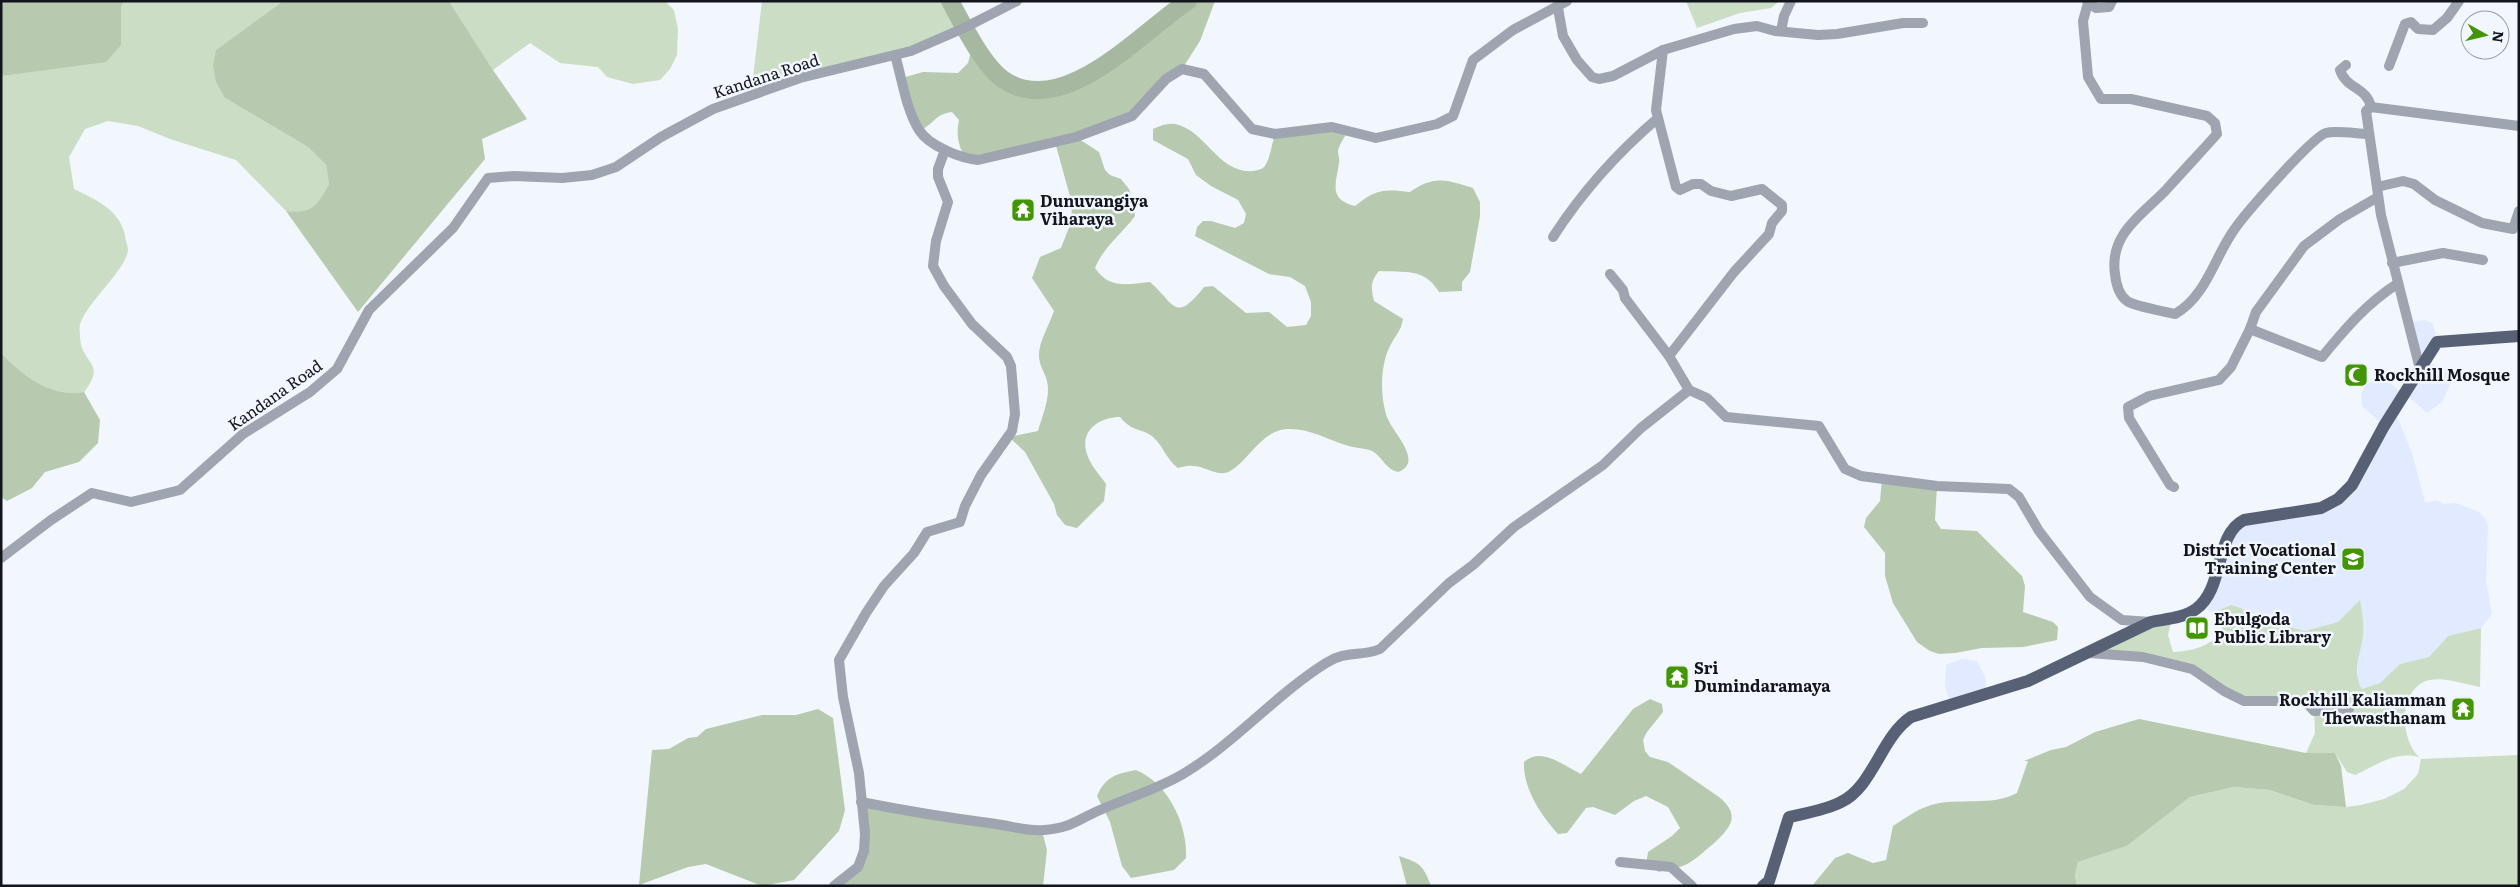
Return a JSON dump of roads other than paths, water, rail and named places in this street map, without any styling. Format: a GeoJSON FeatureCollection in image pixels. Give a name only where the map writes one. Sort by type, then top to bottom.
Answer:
{"type":"FeatureCollection","features":[{"type":"Feature","properties":{"kind":"main road"},"geometry":{"type":"LineString","coordinates":[[1763,886],[1769,881],[1789,817],[1843,802],[1863,781],[1900,724],[1912,717],[2028,681],[2151,622],[2190,612],[2207,598],[2227,539],[2236,524],[2244,520],[2321,508],[2338,499],[2352,485],[2384,426],[2437,342],[2519,336]]}},
{"type":"Feature","properties":{"kind":"street"},"geometry":{"type":"LineString","coordinates":[[1017,1],[991,16],[895,55],[910,108],[920,131],[945,150],[964,158],[978,160],[1076,137],[1109,126],[1132,116],[1166,79],[1182,69],[1204,74],[1252,129],[1275,134],[1332,127],[1376,138],[1444,122],[1453,116],[1458,108],[1466,73],[1473,60],[1513,30],[1558,8],[1567,1]]}},
{"type":"Feature","properties":{"kind":"street"},"geometry":{"type":"LineString","coordinates":[[1781,32],[1784,16],[1791,1]]}},
{"type":"Feature","properties":{"kind":"street"},"geometry":{"type":"LineString","coordinates":[[2112,1],[2109,6],[2096,8],[2088,2],[2083,21],[2088,77],[2101,100],[2131,99],[2207,116],[2215,123],[2217,134],[2164,192],[2138,215],[2124,233],[2114,256],[2114,267],[2116,286],[2128,302],[2176,314],[2185,308],[2210,273],[2234,230],[2309,145],[2326,133],[2368,134]]}},
{"type":"Feature","properties":{"kind":"street"},"geometry":{"type":"LineString","coordinates":[[2389,66],[2405,24],[2411,22],[2418,29],[2433,30],[2447,18],[2459,1]]}},
{"type":"Feature","properties":{"kind":"street"},"geometry":{"type":"LineString","coordinates":[[1558,8],[1563,36],[1577,60],[1595,79],[1613,76],[1663,50],[1734,29],[1757,26],[1781,32],[1837,34],[1903,23],[1923,23]]}},
{"type":"Feature","properties":{"kind":"street"},"geometry":{"type":"LineString","coordinates":[[1663,50],[1658,81],[1658,118],[1664,134],[1676,187],[1680,190],[1693,184],[1700,184],[1711,191],[1731,196],[1762,189],[1782,205],[1782,211],[1772,223],[1769,234],[1734,272],[1668,356]]}},
{"type":"Feature","properties":{"kind":"street","name":"Kandana Road"},"geometry":{"type":"LineString","coordinates":[[1,558],[51,520],[92,493],[131,502],[180,490],[243,434],[310,392],[337,369],[369,310],[453,228],[488,178],[514,176],[562,178],[592,175],[616,167],[661,137],[713,109],[800,78],[895,55]]}},
{"type":"Feature","properties":{"kind":"street"},"geometry":{"type":"LineString","coordinates":[[2346,66],[2340,70],[2342,77],[2346,82],[2364,92],[2369,98],[2371,108]]}},
{"type":"Feature","properties":{"kind":"street"},"geometry":{"type":"LineString","coordinates":[[2420,369],[2397,284],[2377,192],[2366,111],[2371,108],[2519,126]]}},
{"type":"Feature","properties":{"kind":"street"},"geometry":{"type":"LineString","coordinates":[[1553,237],[1577,200],[1616,156],[1658,118]]}},
{"type":"Feature","properties":{"kind":"street"},"geometry":{"type":"LineString","coordinates":[[834,886],[858,867],[864,851],[858,773],[843,697],[839,660],[884,586],[914,553],[926,532],[960,522],[969,498],[991,461],[1009,437],[1015,423],[1011,366],[1007,357],[972,324],[944,286],[933,266],[936,241],[948,202],[938,177],[938,169],[945,150]]}},
{"type":"Feature","properties":{"kind":"street"},"geometry":{"type":"LineString","coordinates":[[2174,487],[2170,485],[2129,418],[2128,407],[2149,396],[2220,380],[2232,367],[2256,312],[2304,246],[2377,192],[2403,181],[2414,184],[2435,200],[2482,223],[2513,229],[2519,211]]}},
{"type":"Feature","properties":{"kind":"street"},"geometry":{"type":"LineString","coordinates":[[2392,263],[2444,253],[2483,260]]}},
{"type":"Feature","properties":{"kind":"street"},"geometry":{"type":"LineString","coordinates":[[1610,274],[1623,290],[1625,298],[1668,356],[1689,390],[1707,398],[1726,417],[1819,426],[1845,470],[1861,476],[1937,486],[2009,489],[2019,497],[2039,530],[2090,597],[2122,620],[2151,622]]}},
{"type":"Feature","properties":{"kind":"street"},"geometry":{"type":"LineString","coordinates":[[2250,329],[2322,358],[2355,316],[2377,297],[2397,284]]}},
{"type":"Feature","properties":{"kind":"street"},"geometry":{"type":"LineString","coordinates":[[861,802],[918,814],[1042,831],[1070,826],[1100,810],[1141,796],[1184,774],[1228,741],[1276,699],[1327,662],[1343,654],[1372,652],[1380,649],[1448,584],[1473,565],[1514,527],[1603,465],[1641,428],[1689,390]]}},
{"type":"Feature","properties":{"kind":"street"},"geometry":{"type":"LineString","coordinates":[[2089,653],[2143,657],[2192,669],[2224,692],[2244,701],[2305,701],[2314,711],[2349,709]]}},
{"type":"Feature","properties":{"kind":"street"},"geometry":{"type":"LineString","coordinates":[[1620,862],[1671,867],[1692,886]]}},
{"type":"Feature","properties":{"kind":"waterway"},"geometry":{"type":"LineString","coordinates":[[950,1],[988,65],[1004,80],[1027,89],[1051,89],[1076,81],[1101,67],[1125,50],[1188,1]]}},
{"type":"Feature","properties":{"kind":"place","name":"Dunuvangiya Viharaya"},"geometry":{"type":"Point","coordinates":[1023,210]}},
{"type":"Feature","properties":{"kind":"place","name":"Rockhill Mosque"},"geometry":{"type":"Point","coordinates":[2356,375]}},
{"type":"Feature","properties":{"kind":"place","name":"District Vocational Training Center"},"geometry":{"type":"Point","coordinates":[2353,559]}},
{"type":"Feature","properties":{"kind":"place","name":"Ebulgoda Public Library"},"geometry":{"type":"Point","coordinates":[2197,628]}},
{"type":"Feature","properties":{"kind":"place","name":"Sri Dumindaramaya"},"geometry":{"type":"Point","coordinates":[1677,677]}},
{"type":"Feature","properties":{"kind":"place","name":"Rockhill Kaliamman Thewasthanam"},"geometry":{"type":"Point","coordinates":[2463,709]}}]}
